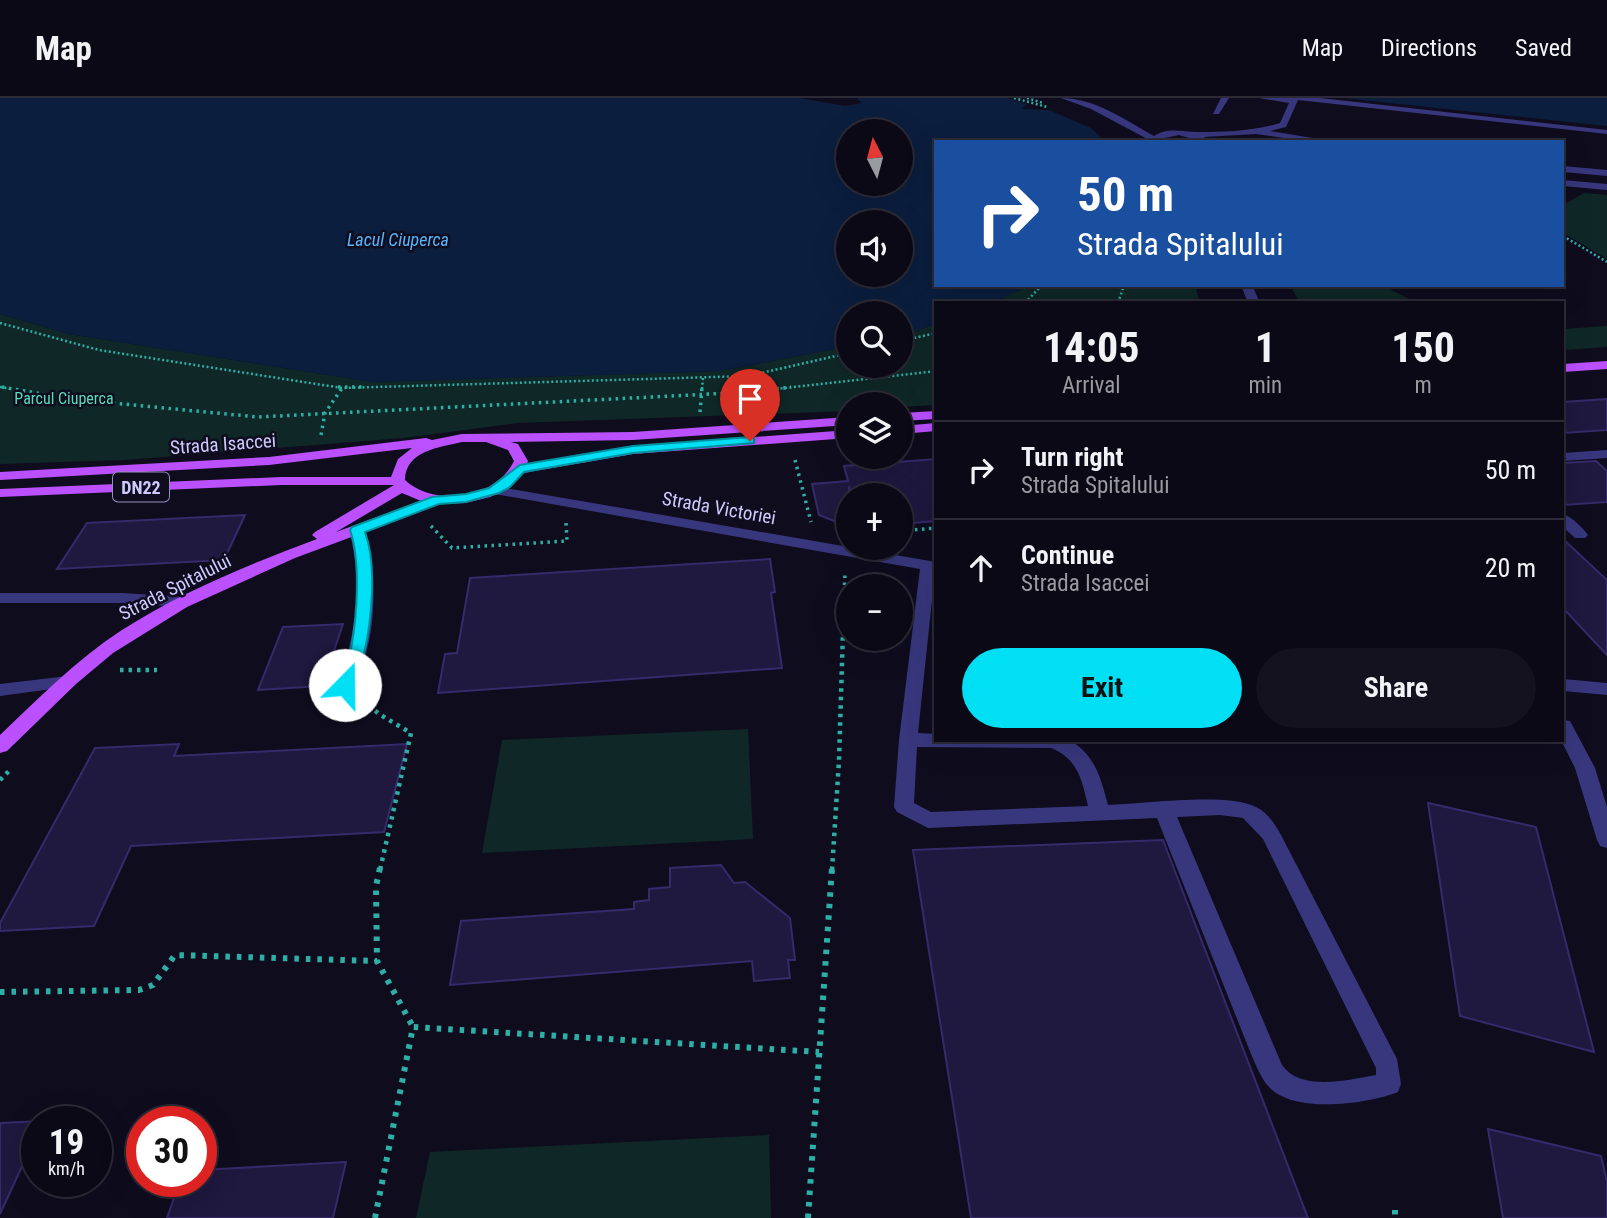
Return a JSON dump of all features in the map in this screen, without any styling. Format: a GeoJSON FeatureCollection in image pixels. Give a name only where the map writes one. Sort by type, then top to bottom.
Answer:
{"type":"FeatureCollection","features":[{"type":"Feature","properties":{"kind":"main road"},"geometry":{"type":"LineString","coordinates":[[1564,368],[1607,365]]}},
{"type":"Feature","properties":{"kind":"main road"},"geometry":{"type":"LineString","coordinates":[[1564,380],[1607,377]]}},
{"type":"Feature","properties":{"kind":"main road"},"geometry":{"type":"LineString","coordinates":[[913,416],[934,415]]}},
{"type":"Feature","properties":{"kind":"main road","name":"Strada Isaccei"},"geometry":{"type":"LineString","coordinates":[[0,476],[242,463],[447,440],[633,436],[836,422]]}},
{"type":"Feature","properties":{"kind":"main road"},"geometry":{"type":"LineString","coordinates":[[913,429],[934,427]]}},
{"type":"Feature","properties":{"kind":"main road"},"geometry":{"type":"LineString","coordinates":[[491,439],[513,447],[519,454],[520,469],[633,450],[836,435]]}},
{"type":"Feature","properties":{"kind":"main road","name":"Strada Isaccei"},"geometry":{"type":"LineString","coordinates":[[447,440],[429,445],[409,457],[398,471],[400,484],[410,493],[437,500],[466,498],[494,491],[506,484],[520,469]]}},
{"type":"Feature","properties":{"kind":"main road","name":"Strada Isaccei"},"geometry":{"type":"LineString","coordinates":[[0,493],[281,481],[400,484]]}},
{"type":"Feature","properties":{"kind":"main road","name":"Strada Spitalului"},"geometry":{"type":"LineString","coordinates":[[281,559],[400,484]]}},
{"type":"Feature","properties":{"kind":"main road","name":"Strada Spitalului"},"geometry":{"type":"LineString","coordinates":[[0,746],[68,682],[146,622],[183,602],[281,559],[437,500]]}},
{"type":"Feature","properties":{"kind":"street"},"geometry":{"type":"LineString","coordinates":[[1065,98],[1094,107],[1158,140],[1166,133]]}},
{"type":"Feature","properties":{"kind":"street"},"geometry":{"type":"LineString","coordinates":[[1216,112],[1225,98]]}},
{"type":"Feature","properties":{"kind":"street"},"geometry":{"type":"LineString","coordinates":[[1263,98],[1319,100],[1607,132]]}},
{"type":"Feature","properties":{"kind":"street"},"geometry":{"type":"LineString","coordinates":[[1256,132],[1283,125],[1296,99]]}},
{"type":"Feature","properties":{"kind":"street"},"geometry":{"type":"LineString","coordinates":[[1130,125],[1166,133],[1193,135],[1256,132],[1318,140]]}},
{"type":"Feature","properties":{"kind":"street"},"geometry":{"type":"LineString","coordinates":[[1193,135],[1200,140]]}},
{"type":"Feature","properties":{"kind":"street"},"geometry":{"type":"LineString","coordinates":[[1564,169],[1607,173]]}},
{"type":"Feature","properties":{"kind":"street"},"geometry":{"type":"LineString","coordinates":[[1564,183],[1607,187]]}},
{"type":"Feature","properties":{"kind":"street"},"geometry":{"type":"LineString","coordinates":[[1564,457],[1607,454]]}},
{"type":"Feature","properties":{"kind":"street","name":"Strada Victoriei"},"geometry":{"type":"LineString","coordinates":[[494,491],[932,566]]}},
{"type":"Feature","properties":{"kind":"street"},"geometry":{"type":"LineString","coordinates":[[1564,520],[1580,535]]}},
{"type":"Feature","properties":{"kind":"street"},"geometry":{"type":"LineString","coordinates":[[345,685],[359,651],[365,567],[363,547],[357,530]]}},
{"type":"Feature","properties":{"kind":"street"},"geometry":{"type":"LineString","coordinates":[[932,566],[908,740],[904,807],[928,820],[1164,810],[1244,808],[1258,818],[1271,835],[1388,1067],[1389,1084],[1364,1089],[1303,1093],[1279,1081],[1263,1054],[1164,810]]}},
{"type":"Feature","properties":{"kind":"street"},"geometry":{"type":"LineString","coordinates":[[0,598],[124,598],[183,602]]}},
{"type":"Feature","properties":{"kind":"street"},"geometry":{"type":"LineString","coordinates":[[0,690],[68,682]]}},
{"type":"Feature","properties":{"kind":"street"},"geometry":{"type":"LineString","coordinates":[[1564,685],[1607,689]]}},
{"type":"Feature","properties":{"kind":"street"},"geometry":{"type":"LineString","coordinates":[[1564,728],[1585,768],[1607,840]]}},
{"type":"Feature","properties":{"kind":"street"},"geometry":{"type":"LineString","coordinates":[[908,740],[934,740]]}},
{"type":"Feature","properties":{"kind":"street"},"geometry":{"type":"LineString","coordinates":[[1055,742],[1071,747],[1085,762],[1100,813]]}},
{"type":"Feature","properties":{"kind":"path"},"geometry":{"type":"LineString","coordinates":[[1564,237],[1607,262]]}},
{"type":"Feature","properties":{"kind":"path"},"geometry":{"type":"LineString","coordinates":[[1027,301],[1040,287]]}},
{"type":"Feature","properties":{"kind":"path"},"geometry":{"type":"LineString","coordinates":[[0,323],[99,350],[342,388],[748,376],[836,356]]}},
{"type":"Feature","properties":{"kind":"path"},"geometry":{"type":"LineString","coordinates":[[913,338],[934,333]]}},
{"type":"Feature","properties":{"kind":"path"},"geometry":{"type":"LineString","coordinates":[[0,387],[71,399],[258,417],[750,392],[934,371]]}},
{"type":"Feature","properties":{"kind":"path"},"geometry":{"type":"LineString","coordinates":[[700,432],[699,395],[703,378]]}},
{"type":"Feature","properties":{"kind":"path"},"geometry":{"type":"LineString","coordinates":[[316,456],[325,413],[342,388]]}},
{"type":"Feature","properties":{"kind":"path"},"geometry":{"type":"LineString","coordinates":[[793,453],[811,525]]}},
{"type":"Feature","properties":{"kind":"path"},"geometry":{"type":"LineString","coordinates":[[440,522],[429,525],[452,548],[566,541],[565,516]]}},
{"type":"Feature","properties":{"kind":"path"},"geometry":{"type":"LineString","coordinates":[[913,530],[934,528]]}},
{"type":"Feature","properties":{"kind":"path"},"geometry":{"type":"LineString","coordinates":[[808,1218],[839,761],[845,567]]}},
{"type":"Feature","properties":{"kind":"path"},"geometry":{"type":"LineString","coordinates":[[130,660],[115,670],[157,670]]}},
{"type":"Feature","properties":{"kind":"path"},"geometry":{"type":"LineString","coordinates":[[345,685],[379,714],[411,733],[376,886],[377,961],[413,1027],[375,1218]]}},
{"type":"Feature","properties":{"kind":"path"},"geometry":{"type":"LineString","coordinates":[[0,780],[17,763]]}},
{"type":"Feature","properties":{"kind":"path"},"geometry":{"type":"LineString","coordinates":[[0,992],[139,991],[148,989],[161,979],[168,961],[175,955],[377,961]]}},
{"type":"Feature","properties":{"kind":"path"},"geometry":{"type":"LineString","coordinates":[[413,1027],[819,1052]]}},
{"type":"Feature","properties":{"kind":"green space"},"geometry":{"type":"Polygon","coordinates":[[[1584,193],[1607,195],[1607,259],[1564,234],[1564,204],[1584,193]]]}},
{"type":"Feature","properties":{"kind":"green space"},"geometry":{"type":"Polygon","coordinates":[[[1026,287],[1196,287],[1199,301],[996,301],[1026,287]]]}},
{"type":"Feature","properties":{"kind":"green space"},"geometry":{"type":"Polygon","coordinates":[[[1291,287],[1386,287],[1413,301],[1299,301],[1291,287]]]}},
{"type":"Feature","properties":{"kind":"green space","name":"Parcul Ciuperca"},"geometry":{"type":"Polygon","coordinates":[[[0,314],[69,334],[372,382],[721,371],[836,349],[836,378],[913,378],[913,332],[934,325],[934,405],[913,406],[913,392],[836,392],[836,411],[518,423],[404,438],[124,460],[0,464],[0,314]]]}},
{"type":"Feature","properties":{"kind":"green space"},"geometry":{"type":"Polygon","coordinates":[[[1607,326],[1607,347],[1564,350],[1564,329],[1607,326]]]}},
{"type":"Feature","properties":{"kind":"green space"},"geometry":{"type":"Polygon","coordinates":[[[748,729],[753,839],[482,853],[502,740],[748,729]]]}},
{"type":"Feature","properties":{"kind":"green space"},"geometry":{"type":"Polygon","coordinates":[[[769,1135],[771,1218],[416,1218],[430,1152],[769,1135]]]}},
{"type":"Feature","properties":{"kind":"water","name":"Lacul Ciuperca"},"geometry":{"type":"Polygon","coordinates":[[[0,98],[800,98],[845,106],[862,103],[857,98],[1007,98],[1027,104],[1022,109],[1049,110],[1091,128],[1104,140],[934,140],[934,287],[1026,287],[996,301],[934,301],[934,325],[913,332],[913,301],[836,301],[836,349],[721,371],[372,382],[69,334],[0,314],[0,98]]]}},
{"type":"Feature","properties":{"kind":"water"},"geometry":{"type":"Polygon","coordinates":[[[1343,98],[1607,98],[1607,126],[1343,98]]]}},
{"type":"Feature","properties":{"kind":"building"},"geometry":{"type":"Polygon","coordinates":[[[1607,399],[1607,430],[1564,433],[1564,402],[1607,399]]]}},
{"type":"Feature","properties":{"kind":"building"},"geometry":{"type":"Polygon","coordinates":[[[934,459],[934,521],[913,523],[913,483],[836,483],[836,522],[819,515],[812,484],[848,481],[845,469],[913,469],[913,461],[934,459]]]}},
{"type":"Feature","properties":{"kind":"building"},"geometry":{"type":"Polygon","coordinates":[[[1596,461],[1607,471],[1607,502],[1564,505],[1564,463],[1596,461]]]}},
{"type":"Feature","properties":{"kind":"building"},"geometry":{"type":"Polygon","coordinates":[[[245,515],[224,560],[57,569],[87,523],[245,515]]]}},
{"type":"Feature","properties":{"kind":"building"},"geometry":{"type":"Polygon","coordinates":[[[1564,540],[1607,580],[1607,655],[1564,609],[1564,540]]]}},
{"type":"Feature","properties":{"kind":"building"},"geometry":{"type":"Polygon","coordinates":[[[770,559],[775,592],[771,593],[782,668],[438,693],[445,654],[457,653],[470,578],[770,559]]]}},
{"type":"Feature","properties":{"kind":"building"},"geometry":{"type":"Polygon","coordinates":[[[343,624],[322,686],[258,690],[283,627],[343,624]]]}},
{"type":"Feature","properties":{"kind":"building"},"geometry":{"type":"Polygon","coordinates":[[[179,744],[174,756],[407,744],[384,832],[131,846],[94,926],[0,931],[0,923],[95,748],[179,744]]]}},
{"type":"Feature","properties":{"kind":"building"},"geometry":{"type":"Polygon","coordinates":[[[1428,803],[1536,827],[1594,1052],[1460,1016],[1428,803]]]}},
{"type":"Feature","properties":{"kind":"building"},"geometry":{"type":"Polygon","coordinates":[[[1163,840],[1308,1218],[971,1218],[913,850],[1163,840]]]}},
{"type":"Feature","properties":{"kind":"building"},"geometry":{"type":"Polygon","coordinates":[[[721,865],[734,883],[745,882],[790,918],[795,960],[788,960],[790,978],[754,981],[752,961],[450,985],[461,921],[634,909],[634,902],[649,900],[649,889],[670,887],[670,868],[721,865]]]}},
{"type":"Feature","properties":{"kind":"building"},"geometry":{"type":"Polygon","coordinates":[[[21,1122],[21,1169],[0,1214],[0,1123],[21,1122]]]}},
{"type":"Feature","properties":{"kind":"building"},"geometry":{"type":"Polygon","coordinates":[[[1488,1129],[1601,1156],[1607,1182],[1607,1218],[1503,1218],[1488,1129]]]}},
{"type":"Feature","properties":{"kind":"building"},"geometry":{"type":"Polygon","coordinates":[[[346,1162],[333,1218],[167,1218],[174,1197],[217,1197],[217,1169],[346,1162]]]}},
{"type":"Feature","properties":{"kind":"route"},"geometry":{"type":"LineString","coordinates":[[345,685],[359,651],[365,567],[363,547],[357,530],[437,500],[466,498],[494,491],[506,484],[520,469],[633,450],[750,441]]}}]}
